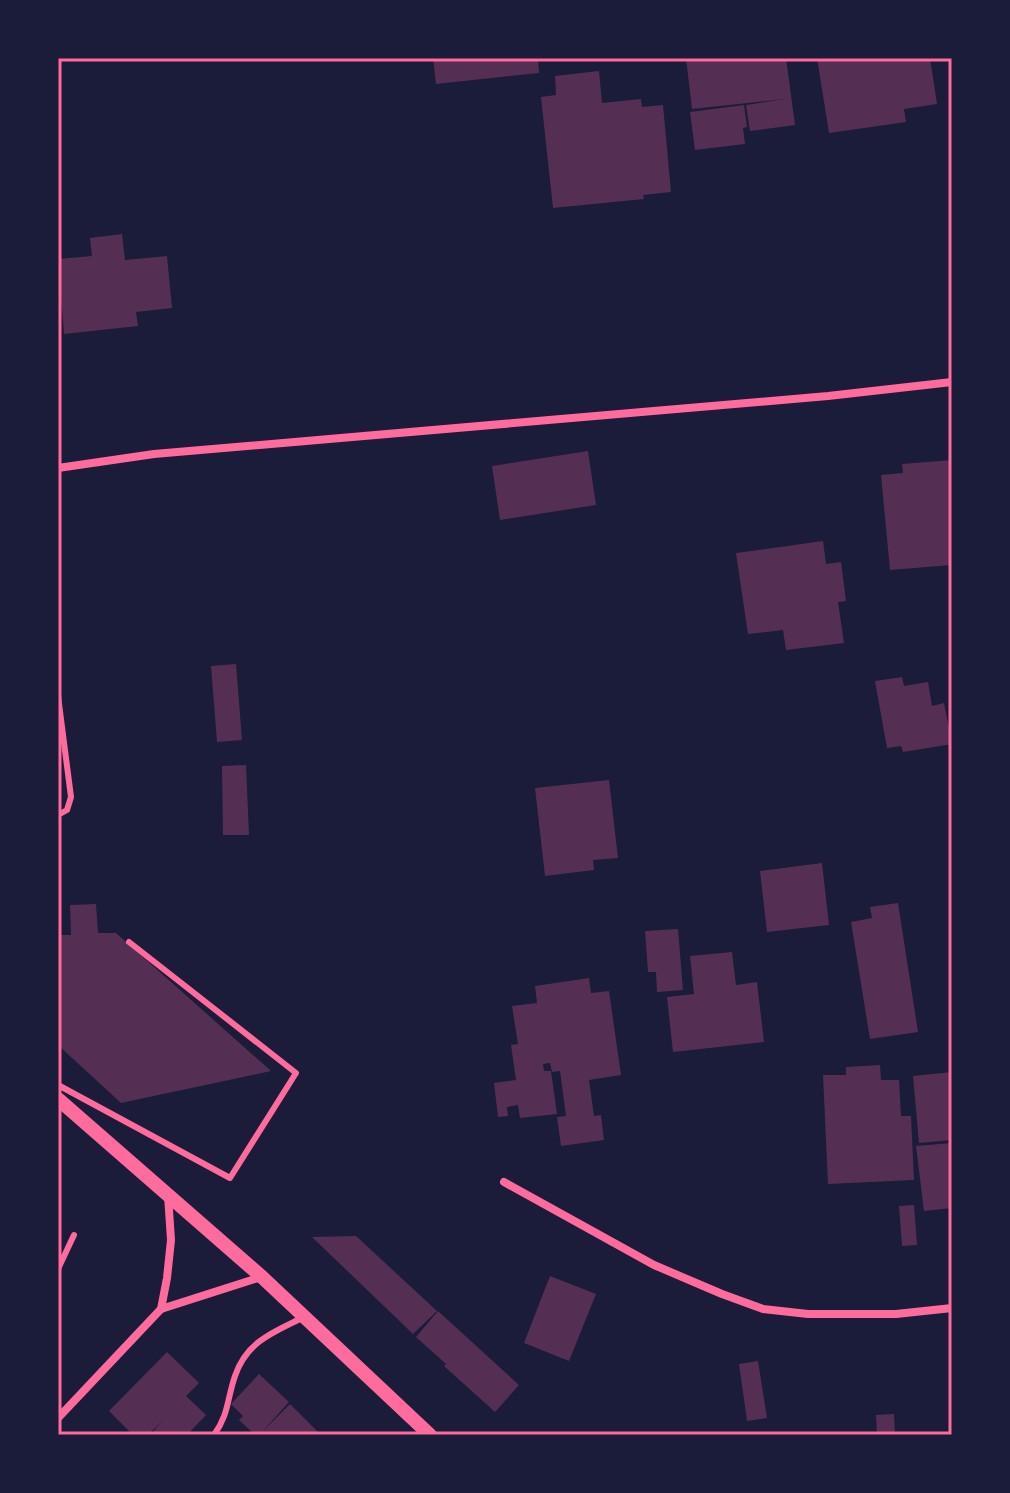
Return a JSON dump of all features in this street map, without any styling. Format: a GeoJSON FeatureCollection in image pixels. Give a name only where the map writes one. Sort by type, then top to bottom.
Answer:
{"type":"FeatureCollection","features":[{"type":"Feature","properties":{"kind":"street"},"geometry":{"type":"LineString","coordinates":[[58,468],[154,454],[828,396],[952,382]]}},
{"type":"Feature","properties":{"kind":"street"},"geometry":{"type":"LineString","coordinates":[[58,1099],[262,1277],[430,1435]]}},
{"type":"Feature","properties":{"kind":"street"},"geometry":{"type":"LineString","coordinates":[[504,1182],[654,1265],[763,1309],[808,1314],[896,1314],[952,1308]]}},
{"type":"Feature","properties":{"kind":"street"},"geometry":{"type":"LineString","coordinates":[[161,1309],[171,1240],[168,1193]]}},
{"type":"Feature","properties":{"kind":"street"},"geometry":{"type":"LineString","coordinates":[[58,1417],[161,1309],[262,1277]]}},
{"type":"Feature","properties":{"kind":"lane"},"geometry":{"type":"LineString","coordinates":[[58,696],[71,797],[67,810],[58,815]]}},
{"type":"Feature","properties":{"kind":"lane"},"geometry":{"type":"LineString","coordinates":[[58,1085],[230,1178],[296,1073],[129,942]]}},
{"type":"Feature","properties":{"kind":"lane"},"geometry":{"type":"LineString","coordinates":[[58,1269],[74,1235]]}},
{"type":"Feature","properties":{"kind":"lane"},"geometry":{"type":"LineString","coordinates":[[214,1435],[226,1415],[235,1375],[250,1351],[261,1339],[304,1317]]}},
{"type":"Feature","properties":{"kind":"building"},"geometry":{"type":"Polygon","coordinates":[[[433,58],[538,58],[539,73],[436,84],[433,58]]]}},
{"type":"Feature","properties":{"kind":"building"},"geometry":{"type":"Polygon","coordinates":[[[686,58],[786,58],[795,125],[750,131],[746,105],[784,99],[692,109],[686,58]]]}},
{"type":"Feature","properties":{"kind":"building"},"geometry":{"type":"Polygon","coordinates":[[[817,58],[930,58],[937,104],[904,109],[906,122],[829,133],[817,58]]]}},
{"type":"Feature","properties":{"kind":"building"},"geometry":{"type":"Polygon","coordinates":[[[599,71],[602,103],[641,99],[642,107],[663,105],[671,192],[643,195],[644,199],[553,208],[541,97],[556,95],[555,76],[599,71]]]}},
{"type":"Feature","properties":{"kind":"building"},"geometry":{"type":"Polygon","coordinates":[[[744,105],[747,127],[743,128],[745,144],[695,150],[690,112],[744,105]]]}},
{"type":"Feature","properties":{"kind":"building"},"geometry":{"type":"Polygon","coordinates":[[[122,234],[125,260],[167,256],[172,308],[136,312],[138,326],[64,334],[58,259],[92,256],[90,238],[122,234]]]}},
{"type":"Feature","properties":{"kind":"building"},"geometry":{"type":"Polygon","coordinates":[[[588,451],[596,505],[500,520],[492,466],[588,451]]]}},
{"type":"Feature","properties":{"kind":"building"},"geometry":{"type":"Polygon","coordinates":[[[952,460],[952,565],[890,570],[881,475],[903,473],[902,464],[952,460]]]}},
{"type":"Feature","properties":{"kind":"building"},"geometry":{"type":"Polygon","coordinates":[[[823,541],[826,564],[841,562],[846,601],[838,602],[844,643],[786,650],[783,630],[748,634],[736,553],[823,541]]]}},
{"type":"Feature","properties":{"kind":"building"},"geometry":{"type":"Polygon","coordinates":[[[236,664],[242,740],[217,742],[211,666],[236,664]]]}},
{"type":"Feature","properties":{"kind":"building"},"geometry":{"type":"Polygon","coordinates":[[[902,677],[904,686],[928,682],[932,706],[944,703],[952,744],[903,752],[901,746],[887,748],[875,681],[902,677]]]}},
{"type":"Feature","properties":{"kind":"building"},"geometry":{"type":"Polygon","coordinates":[[[246,765],[249,835],[223,835],[222,766],[246,765]]]}},
{"type":"Feature","properties":{"kind":"building"},"geometry":{"type":"Polygon","coordinates":[[[609,780],[618,858],[593,860],[594,870],[545,876],[535,788],[609,780]]]}},
{"type":"Feature","properties":{"kind":"building"},"geometry":{"type":"Polygon","coordinates":[[[822,863],[829,925],[767,932],[760,871],[822,863]]]}},
{"type":"Feature","properties":{"kind":"building"},"geometry":{"type":"Polygon","coordinates":[[[898,903],[918,1032],[870,1039],[851,922],[872,918],[870,907],[898,903]]]}},
{"type":"Feature","properties":{"kind":"building"},"geometry":{"type":"Polygon","coordinates":[[[96,904],[98,933],[116,933],[271,1071],[121,1103],[58,1045],[58,935],[71,935],[70,905],[96,904]]]}},
{"type":"Feature","properties":{"kind":"building"},"geometry":{"type":"Polygon","coordinates":[[[678,929],[683,990],[657,992],[656,972],[648,972],[645,931],[678,929]]]}},
{"type":"Feature","properties":{"kind":"building"},"geometry":{"type":"Polygon","coordinates":[[[732,952],[736,985],[757,982],[764,1042],[673,1052],[667,997],[694,994],[690,956],[732,952]]]}},
{"type":"Feature","properties":{"kind":"building"},"geometry":{"type":"Polygon","coordinates":[[[589,978],[591,993],[609,991],[621,1075],[589,1080],[594,1116],[601,1115],[604,1140],[561,1146],[557,1117],[566,1116],[560,1071],[552,1072],[550,1063],[543,1064],[544,1071],[551,1071],[557,1114],[520,1118],[518,1105],[507,1107],[508,1116],[498,1117],[494,1083],[516,1080],[511,1045],[518,1044],[512,1006],[537,1003],[535,986],[589,978]]]}},
{"type":"Feature","properties":{"kind":"building"},"geometry":{"type":"Polygon","coordinates":[[[880,1065],[881,1080],[899,1080],[901,1116],[911,1116],[914,1180],[828,1184],[823,1075],[846,1075],[846,1067],[880,1065]]]}},
{"type":"Feature","properties":{"kind":"building"},"geometry":{"type":"Polygon","coordinates":[[[952,1072],[952,1140],[919,1143],[913,1076],[952,1072]]]}},
{"type":"Feature","properties":{"kind":"building"},"geometry":{"type":"Polygon","coordinates":[[[952,1143],[952,1208],[924,1211],[916,1146],[952,1143]]]}},
{"type":"Feature","properties":{"kind":"building"},"geometry":{"type":"Polygon","coordinates":[[[914,1205],[917,1245],[902,1246],[899,1206],[914,1205]]]}},
{"type":"Feature","properties":{"kind":"building"},"geometry":{"type":"Polygon","coordinates":[[[356,1236],[437,1311],[413,1334],[312,1237],[356,1236]]]}},
{"type":"Feature","properties":{"kind":"building"},"geometry":{"type":"Polygon","coordinates":[[[550,1276],[596,1294],[569,1361],[524,1343],[550,1276]]]}},
{"type":"Feature","properties":{"kind":"building"},"geometry":{"type":"Polygon","coordinates":[[[438,1311],[519,1385],[495,1412],[416,1337],[438,1311]]]}},
{"type":"Feature","properties":{"kind":"building"},"geometry":{"type":"Polygon","coordinates":[[[167,1352],[199,1383],[186,1396],[206,1415],[187,1435],[182,1432],[180,1435],[150,1435],[163,1420],[148,1435],[133,1435],[109,1411],[167,1352]]]}},
{"type":"Feature","properties":{"kind":"building"},"geometry":{"type":"Polygon","coordinates":[[[758,1361],[767,1418],[747,1421],[739,1364],[758,1361]]]}},
{"type":"Feature","properties":{"kind":"building"},"geometry":{"type":"Polygon","coordinates":[[[259,1374],[289,1402],[261,1433],[290,1404],[321,1435],[255,1435],[239,1420],[243,1416],[231,1404],[259,1374]]]}},
{"type":"Feature","properties":{"kind":"building"},"geometry":{"type":"Polygon","coordinates":[[[894,1414],[895,1435],[877,1435],[876,1415],[894,1414]]]}}]}
